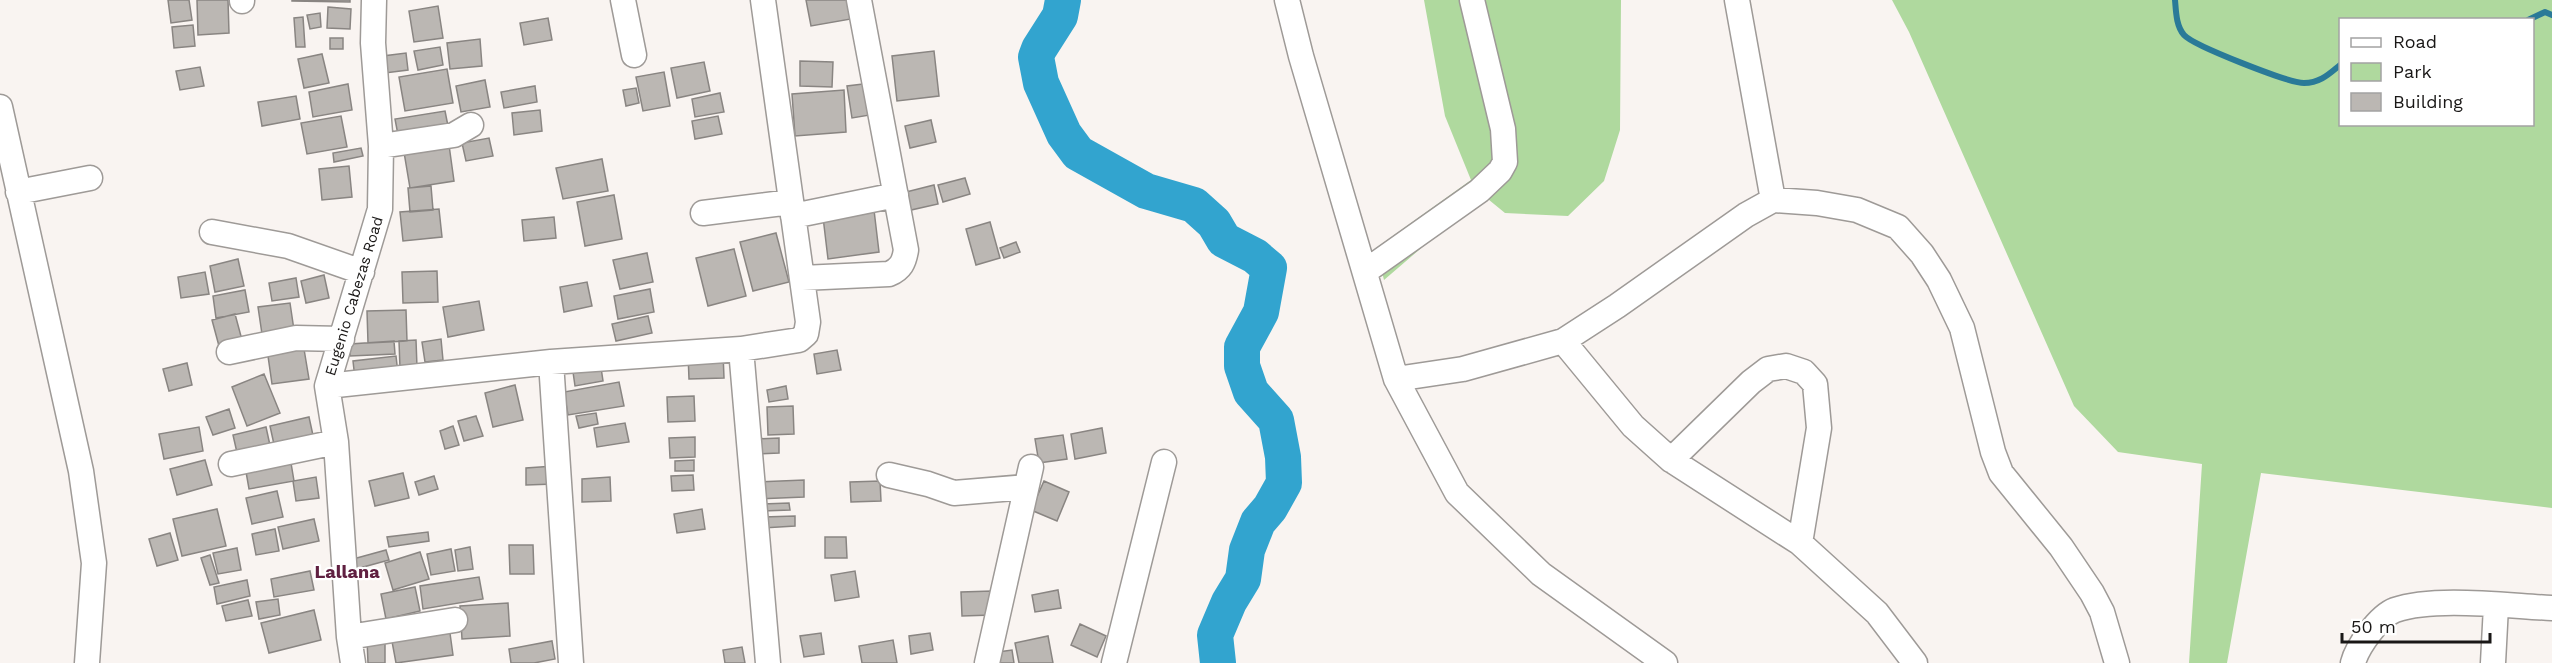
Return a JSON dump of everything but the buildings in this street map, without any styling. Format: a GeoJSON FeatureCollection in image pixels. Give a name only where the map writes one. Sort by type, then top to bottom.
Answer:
{"type":"FeatureCollection","features":[{"type":"Feature","properties":{"kind":"street","name":"Eugenio Cabezas Road"},"geometry":{"type":"LineString","coordinates":[[353,663],[349,637],[336,442],[327,386],[380,209],[381,146],[373,43],[374,0]]}},
{"type":"Feature","properties":{"kind":"street"},"geometry":{"type":"LineString","coordinates":[[623,0],[634,55]]}},
{"type":"Feature","properties":{"kind":"street"},"geometry":{"type":"LineString","coordinates":[[327,386],[551,362],[741,349],[799,340],[803,337],[806,334],[808,322],[763,0]]}},
{"type":"Feature","properties":{"kind":"street"},"geometry":{"type":"LineString","coordinates":[[802,278],[890,274],[896,272],[905,259],[906,250],[859,0]]}},
{"type":"Feature","properties":{"kind":"street"},"geometry":{"type":"LineString","coordinates":[[1287,0],[1301,56],[1396,379],[1457,493],[1541,574],[1665,663]]}},
{"type":"Feature","properties":{"kind":"street"},"geometry":{"type":"LineString","coordinates":[[1366,271],[1479,191],[1500,171],[1505,162],[1503,129],[1472,0]]}},
{"type":"Feature","properties":{"kind":"street"},"geometry":{"type":"LineString","coordinates":[[1737,0],[1773,200]]}},
{"type":"Feature","properties":{"kind":"street"},"geometry":{"type":"LineString","coordinates":[[0,107],[81,471],[94,563],[87,663]]}},
{"type":"Feature","properties":{"kind":"street"},"geometry":{"type":"LineString","coordinates":[[381,146],[454,135],[471,125]]}},
{"type":"Feature","properties":{"kind":"street"},"geometry":{"type":"LineString","coordinates":[[18,192],[90,178]]}},
{"type":"Feature","properties":{"kind":"street"},"geometry":{"type":"LineString","coordinates":[[703,213],[792,209],[896,195]]}},
{"type":"Feature","properties":{"kind":"street"},"geometry":{"type":"LineString","coordinates":[[1396,379],[1463,369],[1563,341],[1746,215],[1773,200],[1817,202],[1857,210],[1898,227],[1922,254],[1939,280],[1962,328],[1993,452],[2001,472],[2061,547],[2092,593],[2102,612],[2117,663]]}},
{"type":"Feature","properties":{"kind":"street"},"geometry":{"type":"LineString","coordinates":[[212,232],[288,246],[362,272]]}},
{"type":"Feature","properties":{"kind":"street"},"geometry":{"type":"LineString","coordinates":[[229,352],[296,338],[342,339]]}},
{"type":"Feature","properties":{"kind":"street"},"geometry":{"type":"LineString","coordinates":[[1563,341],[1634,426],[1671,460],[1800,543],[1877,613],[1915,663]]}},
{"type":"Feature","properties":{"kind":"street"},"geometry":{"type":"LineString","coordinates":[[741,349],[768,663]]}},
{"type":"Feature","properties":{"kind":"street"},"geometry":{"type":"LineString","coordinates":[[551,362],[571,663]]}},
{"type":"Feature","properties":{"kind":"street"},"geometry":{"type":"LineString","coordinates":[[1671,460],[1751,382],[1768,369],[1786,366],[1804,372],[1815,384],[1819,428],[1800,543]]}},
{"type":"Feature","properties":{"kind":"street"},"geometry":{"type":"LineString","coordinates":[[231,464],[336,442]]}},
{"type":"Feature","properties":{"kind":"street"},"geometry":{"type":"LineString","coordinates":[[1114,663],[1164,462]]}},
{"type":"Feature","properties":{"kind":"street"},"geometry":{"type":"LineString","coordinates":[[889,475],[954,493],[1028,477],[987,663]]}},
{"type":"Feature","properties":{"kind":"street"},"geometry":{"type":"LineString","coordinates":[[2353,663],[2371,630],[2392,611],[2425,603],[2552,608]]}},
{"type":"Feature","properties":{"kind":"street"},"geometry":{"type":"LineString","coordinates":[[2493,663],[2496,606]]}},
{"type":"Feature","properties":{"kind":"street"},"geometry":{"type":"LineString","coordinates":[[349,637],[455,620]]}},
{"type":"Feature","properties":{"kind":"green space"},"geometry":{"type":"Polygon","coordinates":[[[1424,0],[1621,0],[1620,130],[1604,181],[1568,216],[1505,213],[1483,195],[1384,280],[1376,248],[1471,180],[1445,116],[1424,0]]]}},
{"type":"Feature","properties":{"kind":"green space"},"geometry":{"type":"Polygon","coordinates":[[[1892,0],[2552,0],[2552,508],[2261,473],[2227,663],[2189,663],[2202,464],[2118,452],[2074,406],[1909,32],[1892,0]]]}},
{"type":"Feature","properties":{"kind":"waterway"},"geometry":{"type":"LineString","coordinates":[[1063,0],[1060,16],[1036,57],[1041,83],[1064,134],[1078,153],[1146,191],[1194,205],[1214,223],[1224,240],[1255,256],[1269,268],[1261,312],[1242,347],[1242,366],[1251,392],[1276,420],[1283,457],[1284,483],[1270,508],[1258,522],[1247,550],[1243,579],[1229,602],[1215,635],[1218,663]]}},
{"type":"Feature","properties":{"kind":"waterway"},"geometry":{"type":"LineString","coordinates":[[2175,0],[2178,23],[2184,35],[2242,63],[2304,83],[2320,80],[2339,66]]}},
{"type":"Feature","properties":{"kind":"waterway"},"geometry":{"type":"LineString","coordinates":[[2532,18],[2545,12],[2552,15]]}},
{"type":"Feature","properties":{"kind":"district","name":"Lallana"},"geometry":{"type":"Point","coordinates":[347,572]}}]}
